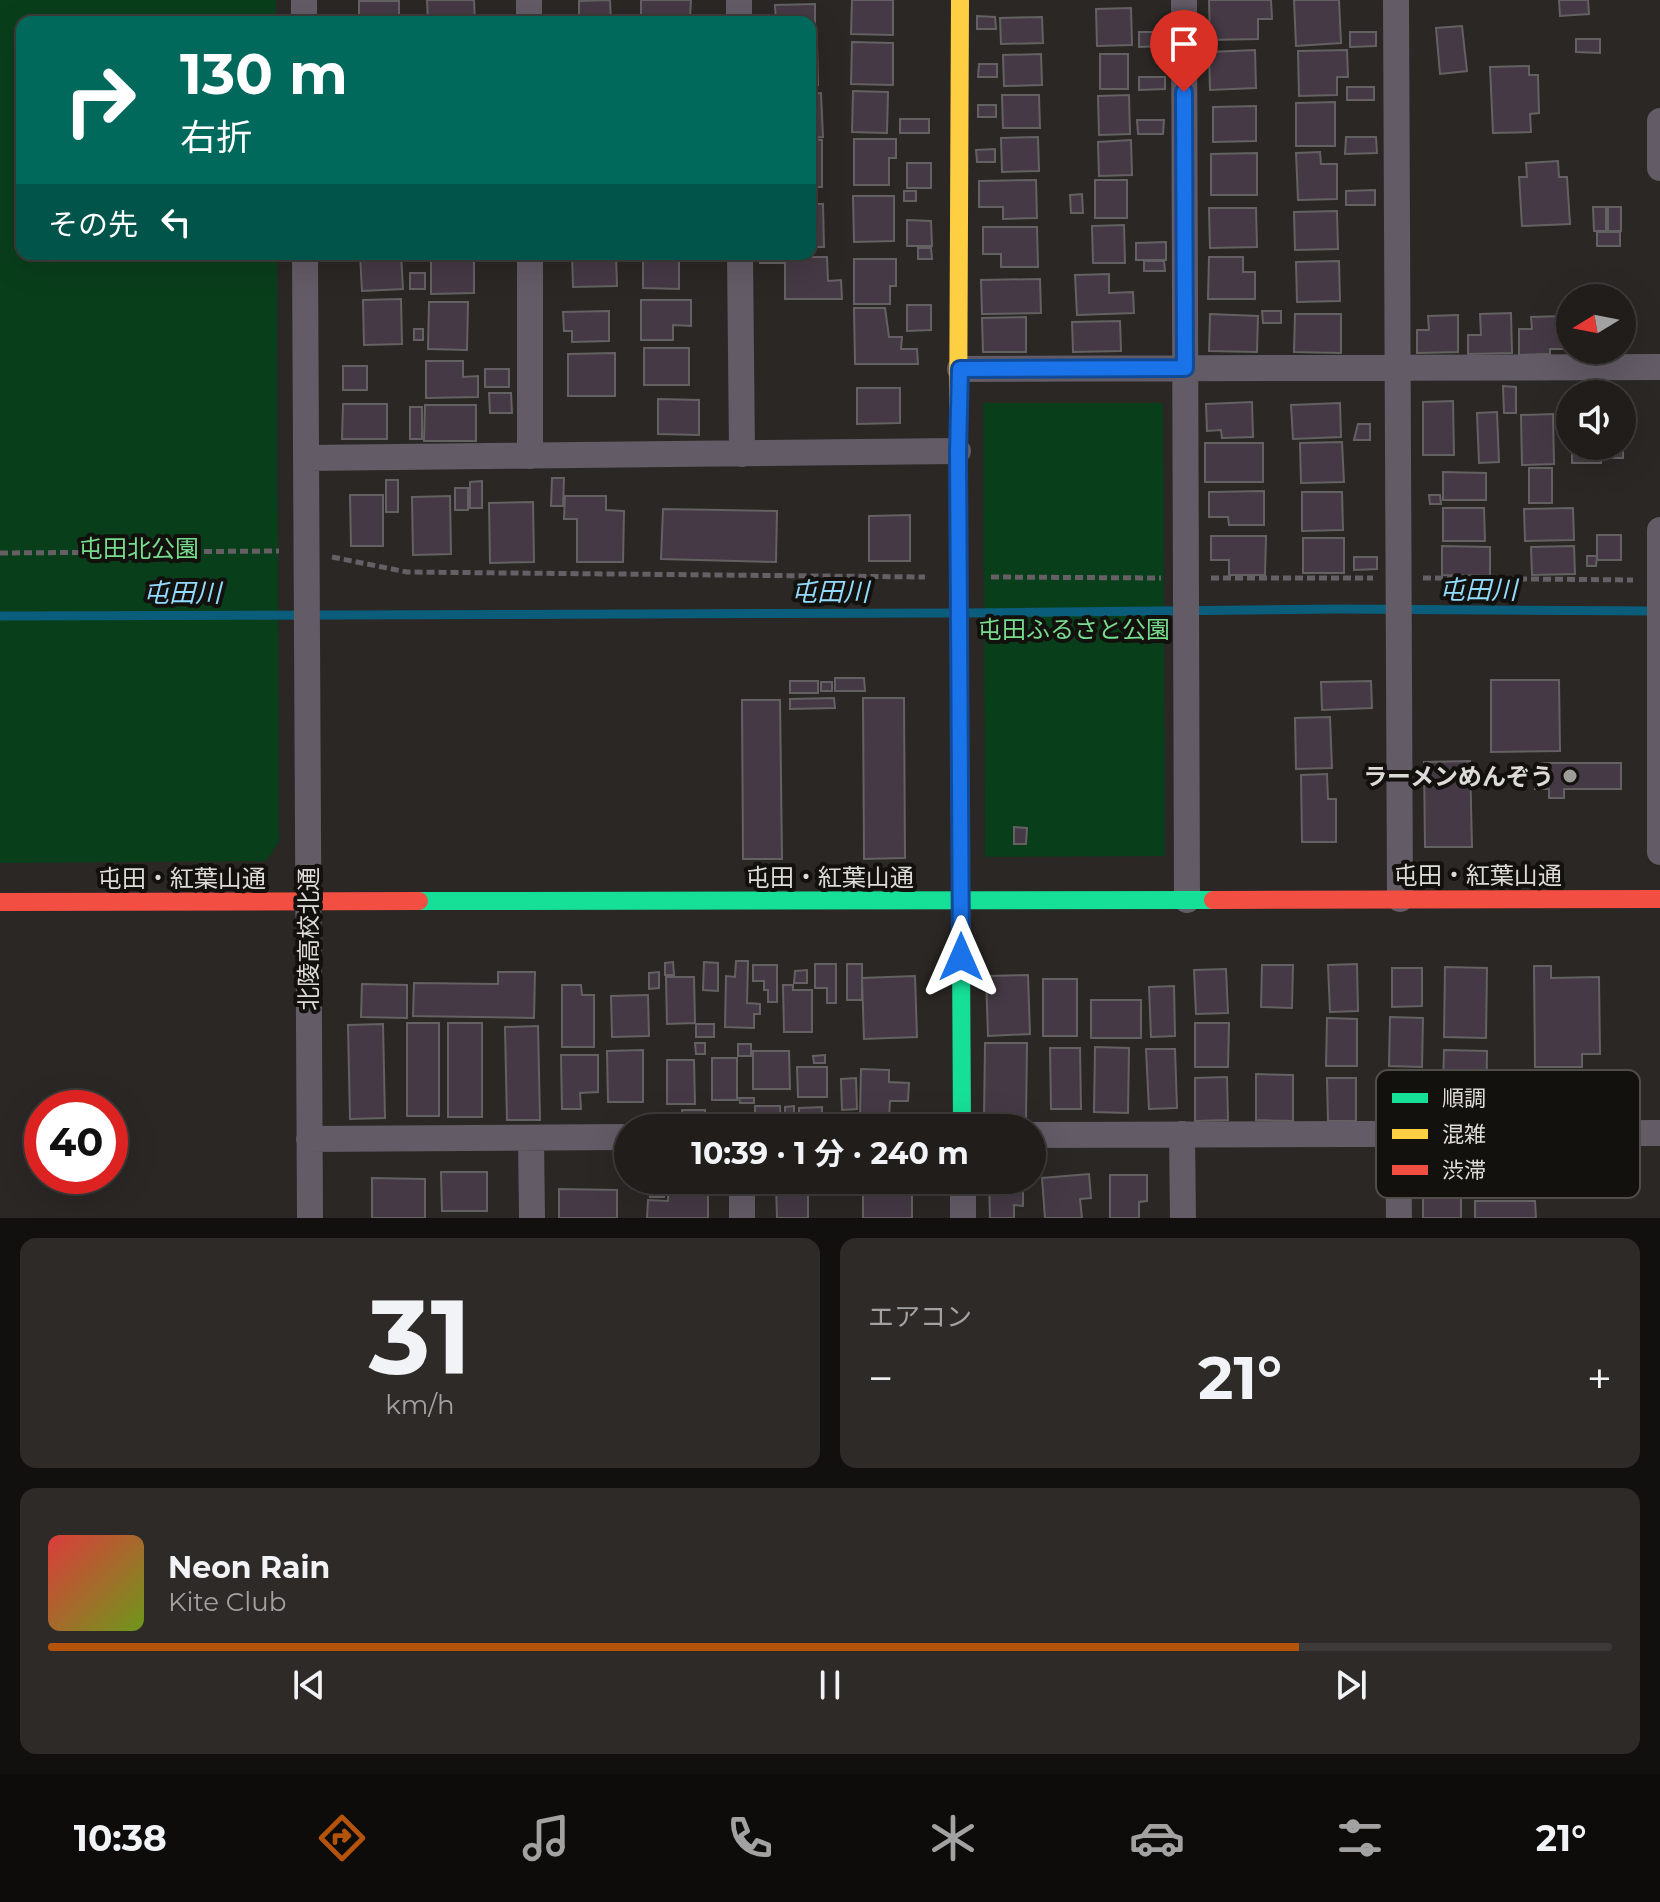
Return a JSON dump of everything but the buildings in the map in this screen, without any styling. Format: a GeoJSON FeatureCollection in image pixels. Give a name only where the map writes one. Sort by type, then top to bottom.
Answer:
{"type":"FeatureCollection","features":[{"type":"Feature","properties":{"kind":"street"},"geometry":{"type":"LineString","coordinates":[[960,0],[958,451],[962,1114]]}},
{"type":"Feature","properties":{"kind":"street"},"geometry":{"type":"LineString","coordinates":[[1184,0],[1187,900]]}},
{"type":"Feature","properties":{"kind":"street"},"geometry":{"type":"LineString","coordinates":[[1396,0],[1400,899]]}},
{"type":"Feature","properties":{"kind":"street"},"geometry":{"type":"LineString","coordinates":[[1660,121],[1660,168]]}},
{"type":"Feature","properties":{"kind":"street"},"geometry":{"type":"LineString","coordinates":[[305,260],[307,560]]}},
{"type":"Feature","properties":{"kind":"street"},"geometry":{"type":"LineString","coordinates":[[530,260],[530,456]]}},
{"type":"Feature","properties":{"kind":"street"},"geometry":{"type":"LineString","coordinates":[[740,260],[742,454]]}},
{"type":"Feature","properties":{"kind":"street"},"geometry":{"type":"LineString","coordinates":[[960,369],[1660,367]]}},
{"type":"Feature","properties":{"kind":"street"},"geometry":{"type":"LineString","coordinates":[[306,458],[958,451]]}},
{"type":"Feature","properties":{"kind":"street"},"geometry":{"type":"LineString","coordinates":[[1660,530],[1660,852]]}},
{"type":"Feature","properties":{"kind":"street","name":"北陵高校北通"},"geometry":{"type":"LineString","coordinates":[[307,560],[310,1218]]}},
{"type":"Feature","properties":{"kind":"street","name":"屯田・紅葉山通"},"geometry":{"type":"LineString","coordinates":[[0,902],[1660,899]]}},
{"type":"Feature","properties":{"kind":"street"},"geometry":{"type":"LineString","coordinates":[[1640,1133],[1660,1133]]}},
{"type":"Feature","properties":{"kind":"street"},"geometry":{"type":"LineString","coordinates":[[1182,1134],[1183,1218]]}},
{"type":"Feature","properties":{"kind":"street"},"geometry":{"type":"LineString","coordinates":[[1046,1135],[1376,1134]]}},
{"type":"Feature","properties":{"kind":"street"},"geometry":{"type":"LineString","coordinates":[[309,1139],[614,1137]]}},
{"type":"Feature","properties":{"kind":"street"},"geometry":{"type":"LineString","coordinates":[[531,1138],[532,1218]]}},
{"type":"Feature","properties":{"kind":"street"},"geometry":{"type":"LineString","coordinates":[[742,1194],[742,1218]]}},
{"type":"Feature","properties":{"kind":"street"},"geometry":{"type":"LineString","coordinates":[[963,1194],[963,1218]]}},
{"type":"Feature","properties":{"kind":"street"},"geometry":{"type":"LineString","coordinates":[[1399,1198],[1399,1218]]}},
{"type":"Feature","properties":{"kind":"path"},"geometry":{"type":"LineString","coordinates":[[0,553],[307,560],[407,572],[959,582],[1186,583],[1399,578],[1659,581]]}},
{"type":"Feature","properties":{"kind":"green space","name":"屯田北公園"},"geometry":{"type":"Polygon","coordinates":[[[0,0],[276,0],[276,16],[16,16],[16,260],[277,260],[279,842],[266,861],[0,863],[0,0]]]}},
{"type":"Feature","properties":{"kind":"green space","name":"屯田ふるさと公園"},"geometry":{"type":"Polygon","coordinates":[[[983,403],[1163,403],[1165,856],[985,857],[983,403]]]}},
{"type":"Feature","properties":{"kind":"waterway","name":"屯田川"},"geometry":{"type":"LineString","coordinates":[[967,613],[1336,609],[1657,611]]}},
{"type":"Feature","properties":{"kind":"waterway","name":"屯田川"},"geometry":{"type":"LineString","coordinates":[[0,616],[949,613]]}},
{"type":"Feature","properties":{"kind":"traffic: fast"},"geometry":{"type":"LineString","coordinates":[[960,772],[962,1114]]}},
{"type":"Feature","properties":{"kind":"traffic: fast"},"geometry":{"type":"LineString","coordinates":[[419,901],[1213,900]]}},
{"type":"Feature","properties":{"kind":"traffic: slow"},"geometry":{"type":"LineString","coordinates":[[958,443],[960,0]]}},
{"type":"Feature","properties":{"kind":"traffic: jam"},"geometry":{"type":"LineString","coordinates":[[958,443],[960,772]]}},
{"type":"Feature","properties":{"kind":"traffic: jam"},"geometry":{"type":"LineString","coordinates":[[1213,900],[1660,899]]}},
{"type":"Feature","properties":{"kind":"traffic: jam"},"geometry":{"type":"LineString","coordinates":[[0,902],[419,901]]}},
{"type":"Feature","properties":{"kind":"place","name":"ラーメンめんぞう"},"geometry":{"type":"Point","coordinates":[1570,776]}},
{"type":"Feature","properties":{"kind":"route"},"geometry":{"type":"LineString","coordinates":[[961,957],[960,369],[1185,368],[1184,92]]}}]}
